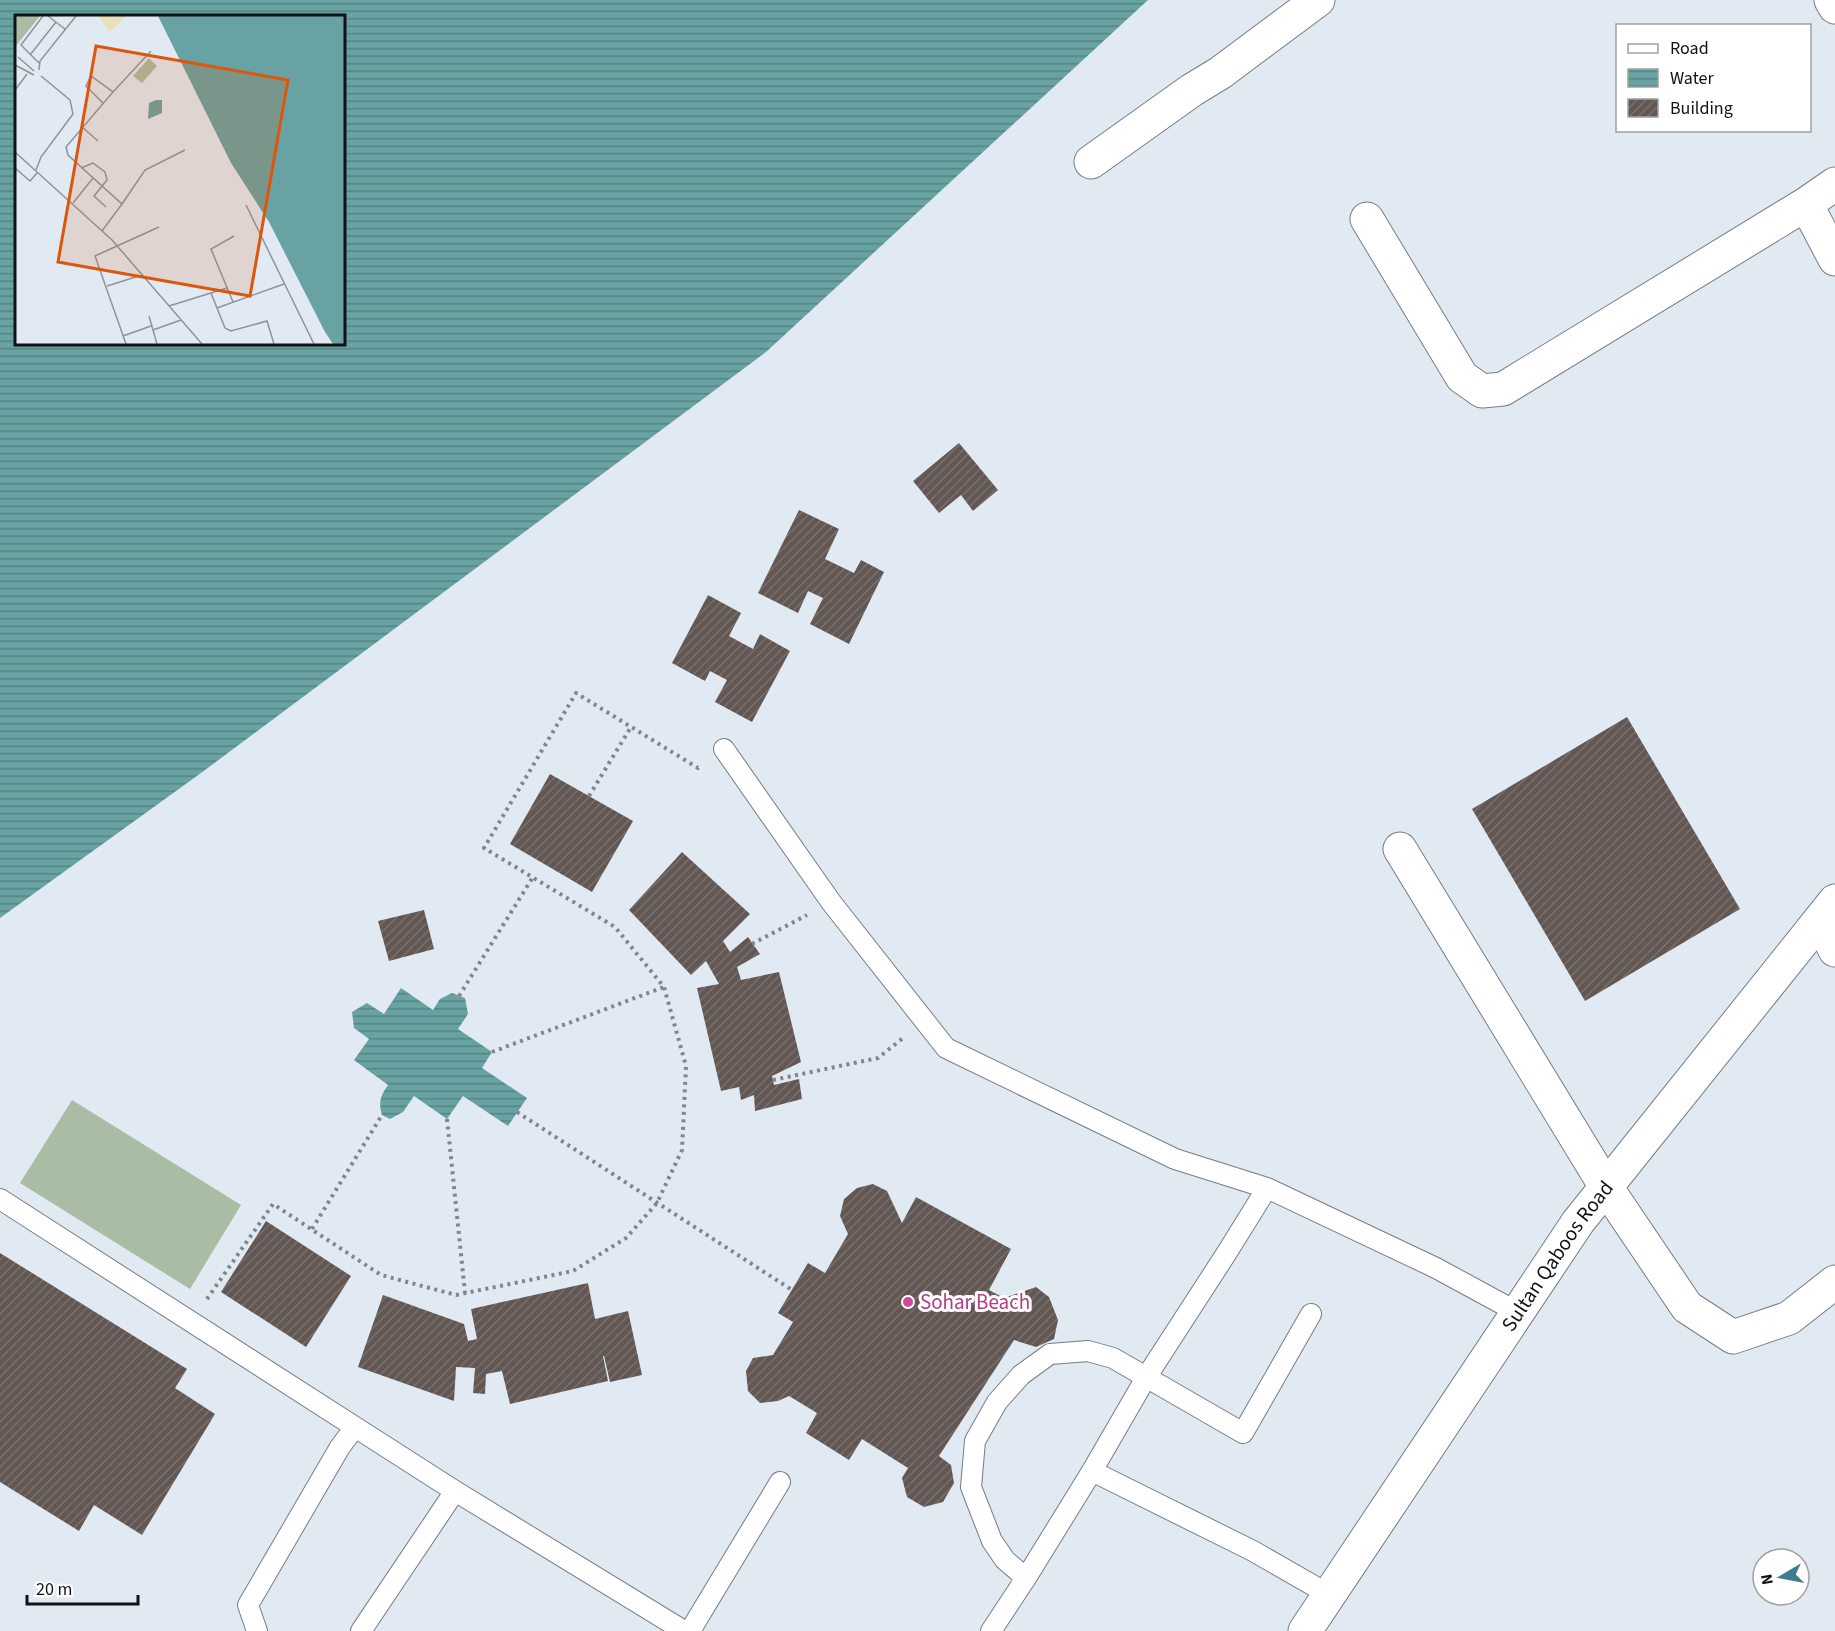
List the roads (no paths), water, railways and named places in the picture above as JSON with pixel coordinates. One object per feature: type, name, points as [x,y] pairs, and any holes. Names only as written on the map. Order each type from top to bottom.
[{"type":"street","points":[[1091,162],[1192,90],[1220,73],[1318,0]]},
{"type":"street","points":[[1831,0],[1835,7]]},
{"type":"street","points":[[1367,219],[1462,377],[1482,392],[1503,390],[1835,184]]},
{"type":"street","points":[[1806,204],[1835,260]]},
{"type":"street","points":[[1400,849],[1606,1187],[1687,1307],[1733,1337],[1789,1318],[1835,1282]]},
{"type":"street","points":[[1827,911],[1835,950]]},
{"type":"street","name":"Sultan Qaboos Road","points":[[1305,1631],[1578,1222],[1827,911]]},
{"type":"lane","points":[[724,749],[831,902],[946,1048],[1175,1159],[1267,1188],[1436,1268],[1517,1312]]},
{"type":"lane","points":[[991,1631],[1092,1471],[1147,1376],[1267,1188]]},
{"type":"lane","points":[[0,1199],[455,1491],[684,1631]]},
{"type":"lane","points":[[1026,1578],[1005,1560],[992,1541],[971,1487],[975,1442],[997,1402],[1021,1375],[1050,1354],[1088,1351],[1113,1358],[1243,1433],[1311,1314]]},
{"type":"lane","points":[[257,1631],[248,1605],[354,1427]]},
{"type":"lane","points":[[1092,1471],[1253,1551],[1328,1594]]},
{"type":"lane","points":[[690,1631],[780,1482]]},
{"type":"lane","points":[[361,1631],[455,1491]]},
{"type":"water","points":[[0,0],[1148,0],[766,352],[201,773],[0,918]]},
{"type":"water","points":[[401,988],[433,1010],[440,999],[452,993],[465,998],[468,1014],[458,1029],[492,1052],[482,1068],[527,1098],[508,1126],[463,1096],[447,1119],[414,1096],[403,1112],[390,1119],[382,1115],[381,1099],[388,1085],[354,1060],[369,1039],[354,1028],[352,1012],[367,1003],[384,1014]]},
{"type":"place","name":"Sohar Beach","points":[[908,1302]]}]
